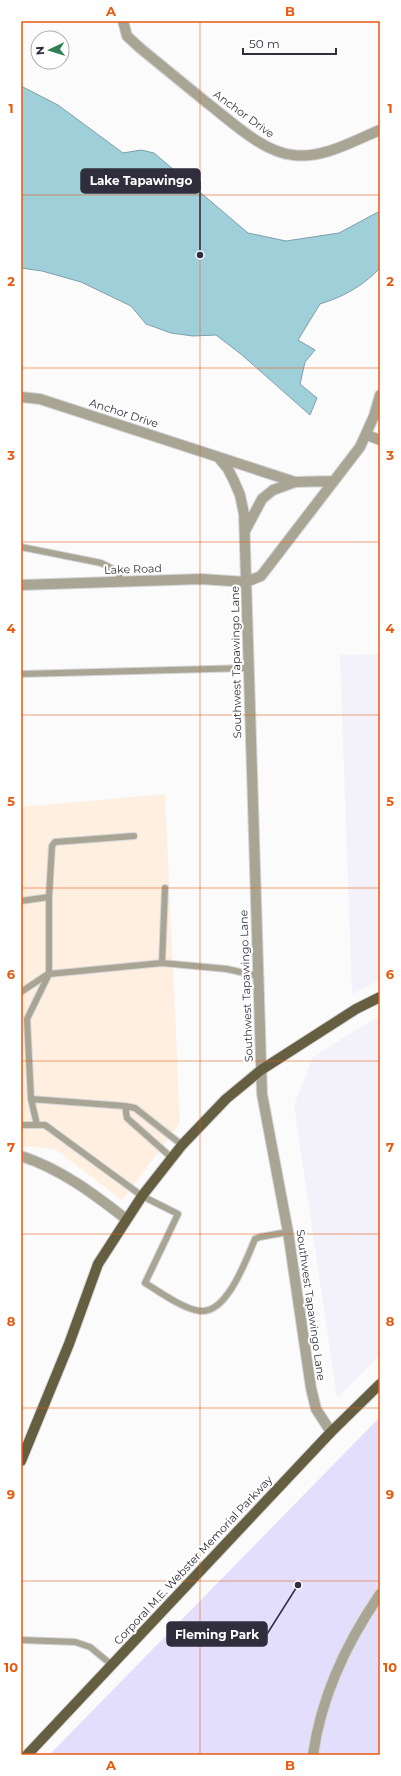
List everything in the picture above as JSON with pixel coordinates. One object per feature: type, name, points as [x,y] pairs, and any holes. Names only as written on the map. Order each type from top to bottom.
[{"type":"main road","points":[[21,1461],[69,1344],[98,1264],[142,1196],[182,1145],[226,1099],[261,1070],[356,1009],[380,997]]},
{"type":"main road","name":"Corporal M.E. Webster Memorial Parkway","points":[[27,1755],[331,1432],[380,1384]]},
{"type":"street","name":"Anchor Drive","points":[[124,21],[127,36],[140,48],[246,133],[270,148],[293,156],[319,154],[380,130]]},
{"type":"street","points":[[246,582],[261,576],[360,447],[367,435],[380,395]]},
{"type":"street","name":"Anchor Drive","points":[[21,397],[40,399],[295,482]]},
{"type":"street","points":[[367,435],[380,440]]},
{"type":"street","points":[[218,457],[228,469],[240,495],[245,531]]},
{"type":"street","name":"Anchor Drive","points":[[245,531],[262,499],[273,490],[295,482],[334,480]]},
{"type":"street","name":"Southwest Tapawingo Lane","points":[[245,531],[262,1094],[288,1232],[313,1395],[316,1409],[331,1432]]},
{"type":"street","name":"Lake Road","points":[[21,585],[201,580],[246,582]]},
{"type":"street","points":[[21,1156],[47,1166],[92,1192],[126,1219]]},
{"type":"street","points":[[313,1755],[316,1737],[337,1668],[370,1608],[380,1594]]},
{"type":"lane","points":[[21,547],[101,563],[117,571],[122,582]]},
{"type":"lane","points":[[21,674],[248,668]]},
{"type":"lane","points":[[37,1125],[31,1098],[27,1019],[48,974],[49,897],[52,846],[55,842],[134,836]]},
{"type":"lane","points":[[162,963],[165,888]]},
{"type":"lane","points":[[21,901],[49,897]]},
{"type":"lane","points":[[21,992],[48,974],[162,963],[227,969],[258,976]]},
{"type":"lane","points":[[31,1098],[135,1108],[182,1145]]},
{"type":"lane","points":[[125,1106],[127,1118],[172,1158]]},
{"type":"lane","points":[[21,1125],[45,1125],[142,1196],[178,1214],[145,1283],[189,1308],[201,1311],[213,1309],[223,1302],[243,1268],[255,1240],[260,1237],[288,1232]]},
{"type":"lane","points":[[21,1640],[75,1642],[90,1647],[112,1665]]},
{"type":"shaded area","points":[[380,654],[380,980],[352,994],[340,655]]},
{"type":"shaded area","points":[[165,794],[180,1123],[122,1200],[55,1149],[21,1146],[21,807]]},
{"type":"shaded area","points":[[380,1017],[380,1355],[337,1398],[294,1105],[313,1057],[367,1023]]},
{"type":"shaded area","points":[[380,1417],[380,1755],[49,1755],[51,1753]]},
{"type":"water","points":[[21,86],[58,105],[123,153],[141,150],[154,153],[248,233],[286,241],[339,233],[380,211],[380,268],[367,280],[352,290],[337,298],[320,304],[298,340],[315,350],[305,362],[300,384],[317,398],[310,415],[242,355],[216,335],[193,336],[171,333],[146,324],[131,306],[81,282],[42,271],[21,268]]},
{"type":"place","name":"Lake Tapawingo","points":[[200,255]]},
{"type":"place","name":"Fleming Park","points":[[298,1585]]}]
